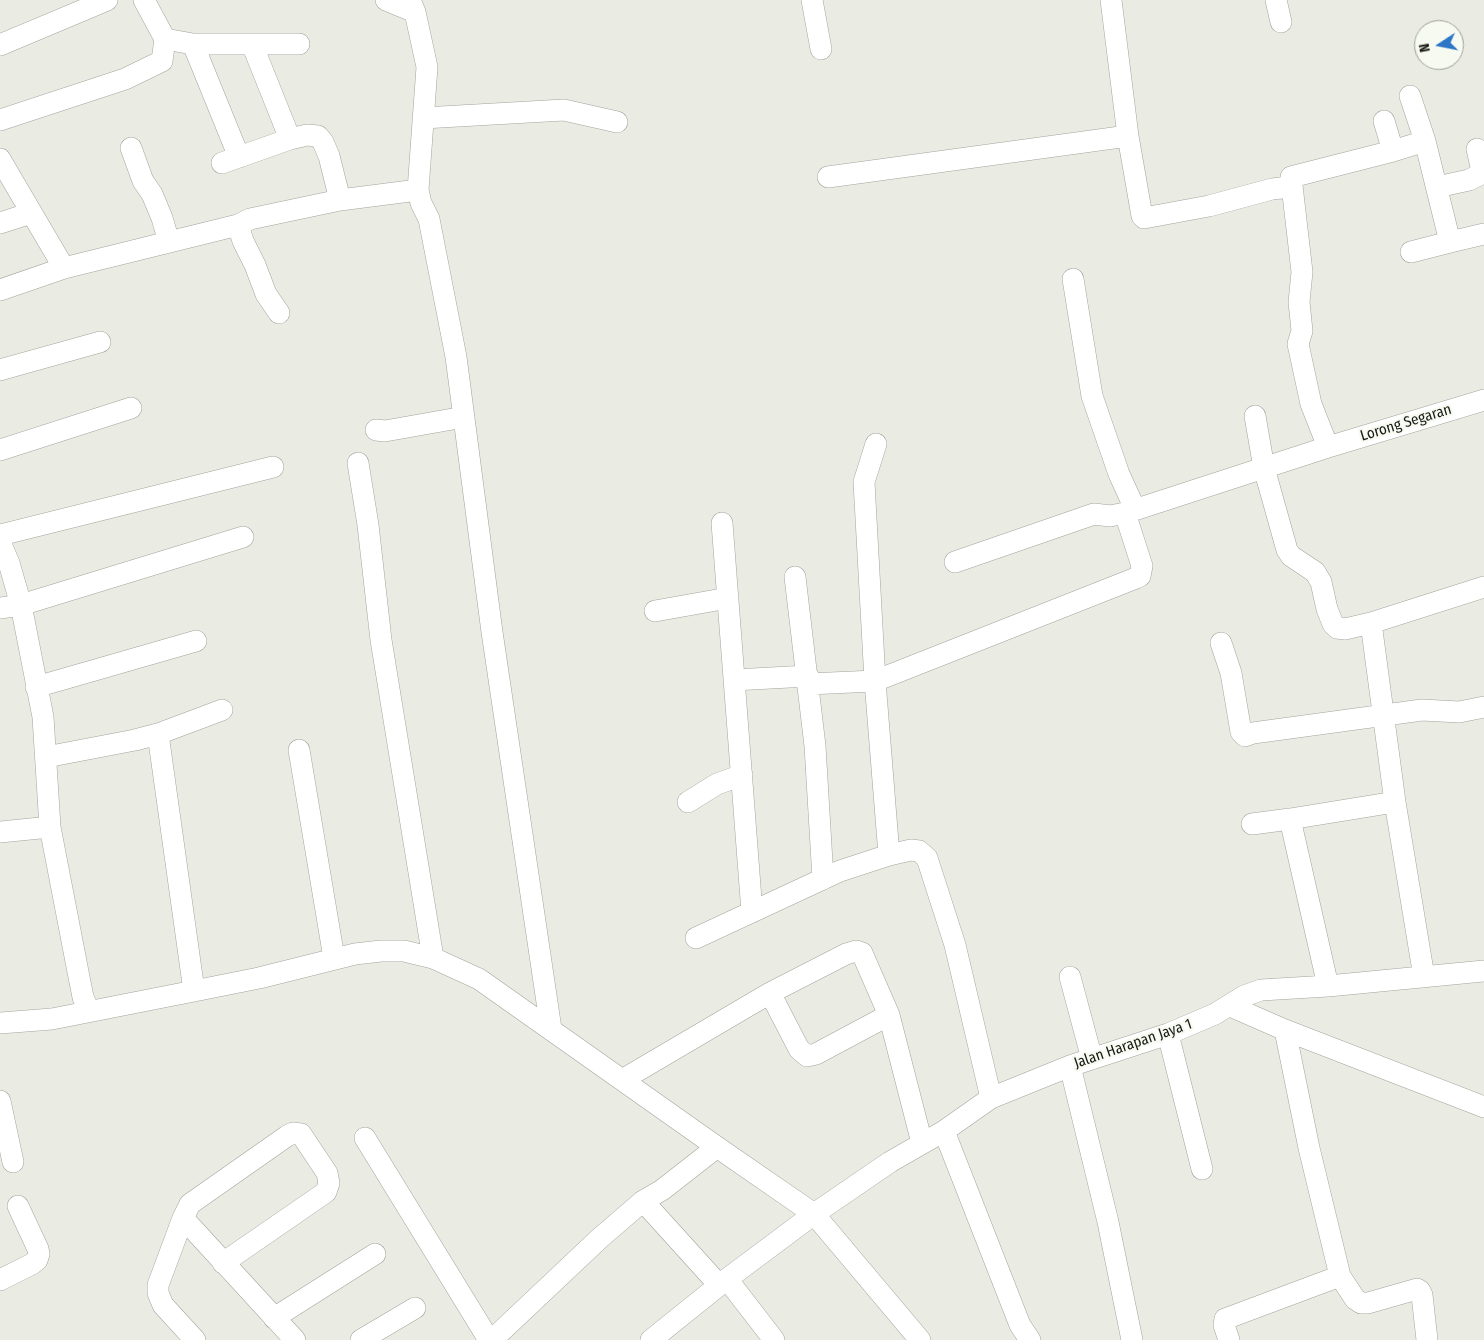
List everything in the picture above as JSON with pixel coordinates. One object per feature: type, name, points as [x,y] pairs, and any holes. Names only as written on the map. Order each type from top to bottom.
[{"type":"street","points":[[0,45],[107,0]]},
{"type":"street","points":[[0,120],[125,79],[162,61],[164,39],[144,0]]},
{"type":"street","points":[[386,0],[412,6],[427,66],[418,190],[421,203],[429,219],[456,357],[492,632],[551,1029]]},
{"type":"street","points":[[812,0],[821,49]]},
{"type":"street","points":[[1111,0],[1128,136],[1142,216],[1144,218],[1209,206],[1272,189],[1291,187]]},
{"type":"street","points":[[1276,0],[1281,22]]},
{"type":"street","points":[[164,39],[193,44],[298,44]]},
{"type":"street","points":[[193,44],[231,160],[290,139],[312,135],[318,136],[329,156],[340,200]]},
{"type":"street","points":[[252,44],[290,139]]},
{"type":"street","points":[[1410,96],[1425,142],[1450,242]]},
{"type":"street","points":[[423,118],[564,110],[617,122]]},
{"type":"street","points":[[1384,121],[1393,151]]},
{"type":"street","points":[[828,177],[1128,136]]},
{"type":"street","points":[[1328,447],[1311,404],[1298,344],[1302,331],[1298,302],[1302,272],[1290,177],[1425,142]]},
{"type":"street","points":[[131,148],[141,178],[152,194],[162,218],[169,242]]},
{"type":"street","points":[[1437,187],[1469,180],[1479,175],[1482,171],[1478,150]]},
{"type":"street","points":[[0,159],[64,268]]},
{"type":"street","points":[[0,290],[64,268],[238,226],[250,219],[340,200],[418,190]]},
{"type":"street","points":[[0,223],[31,214]]},
{"type":"street","points":[[238,226],[243,241],[256,265],[266,294],[279,312]]},
{"type":"street","points":[[1410,252],[1484,234]]},
{"type":"street","points":[[734,680],[874,681],[1140,576],[1142,566],[1130,511],[1092,396],[1073,279]]},
{"type":"street","points":[[0,370],[100,342]]},
{"type":"street","name":"Lorong Segaran","points":[[955,562],[1094,514],[1110,516],[1130,511],[1328,447],[1484,400]]},
{"type":"street","points":[[0,450],[131,408]]},
{"type":"street","points":[[1255,416],[1264,468],[1287,550],[1291,556],[1315,572],[1321,582],[1327,609],[1333,624],[1337,628],[1345,629],[1371,623],[1484,587]]},
{"type":"street","points":[[376,430],[385,431],[464,417]]},
{"type":"street","points":[[876,444],[864,482],[874,681],[889,855]]},
{"type":"street","points":[[358,463],[368,525],[380,640],[434,958]]},
{"type":"street","points":[[0,535],[273,467]]},
{"type":"street","points":[[722,523],[752,912]]},
{"type":"street","points":[[10,606],[243,537]]},
{"type":"street","points":[[0,542],[9,563],[10,606],[36,686],[43,716],[50,827],[83,997],[89,1011]]},
{"type":"street","points":[[794,577],[815,746],[823,879]]},
{"type":"street","points":[[655,611],[728,598]]},
{"type":"street","points":[[1371,623],[1395,802],[1424,977]]},
{"type":"street","points":[[36,686],[196,641]]},
{"type":"street","points":[[1221,643],[1231,673],[1238,704],[1240,732],[1245,736],[1254,733],[1422,710],[1459,712],[1484,707]]},
{"type":"street","points":[[46,757],[158,734],[222,710]]},
{"type":"street","points":[[158,734],[194,991]]},
{"type":"street","points":[[298,750],[334,958]]},
{"type":"street","points":[[688,802],[717,784],[742,775]]},
{"type":"street","points":[[1252,824],[1395,802]]},
{"type":"street","points":[[1290,819],[1328,986]]},
{"type":"street","points":[[0,832],[50,827]]},
{"type":"street","points":[[696,938],[840,871],[889,855],[911,850],[919,851],[927,858],[955,945],[990,1098]]},
{"type":"street","points":[[0,1023],[52,1019],[258,978],[334,958],[382,951],[404,951],[434,958],[479,979],[814,1214],[920,1340]]},
{"type":"street","points":[[622,1080],[770,993],[846,954],[856,951],[862,953],[889,1016],[922,1143]]},
{"type":"street","name":"Jalan Harapan Jaya 1","points":[[651,1340],[723,1282],[814,1214],[890,1162],[944,1130],[990,1098],[1070,1066],[1168,1034],[1230,1006],[1244,996],[1261,990],[1328,986],[1484,971]]},
{"type":"street","points":[[1070,976],[1092,1059]]},
{"type":"street","points":[[770,993],[799,1050],[807,1056],[816,1054],[889,1016]]},
{"type":"street","points":[[1230,1006],[1285,1030],[1484,1107]]},
{"type":"street","points":[[1285,1030],[1309,1148],[1340,1276],[1355,1299],[1361,1304],[1368,1304],[1417,1289],[1420,1291],[1427,1340]]},
{"type":"street","points":[[1168,1034],[1202,1169]]},
{"type":"street","points":[[1070,1066],[1108,1222],[1132,1340]]},
{"type":"street","points":[[0,1101],[13,1162]]},
{"type":"street","points":[[944,1130],[1020,1325],[1030,1340]]},
{"type":"street","points":[[195,1340],[163,1305],[158,1293],[158,1285],[190,1204],[287,1136],[293,1133],[302,1134],[327,1173],[329,1183],[326,1192],[223,1263]]},
{"type":"street","points":[[366,1138],[490,1340],[600,1238],[643,1202],[662,1190],[717,1147]]},
{"type":"street","points":[[643,1202],[723,1282],[774,1340]]},
{"type":"street","points":[[0,1280],[32,1264],[39,1254],[18,1206]]},
{"type":"street","points":[[183,1218],[294,1340]]},
{"type":"street","points":[[274,1318],[375,1254]]},
{"type":"street","points":[[1229,1340],[1224,1325],[1225,1319],[1340,1276]]},
{"type":"street","points":[[362,1340],[415,1308]]}]
